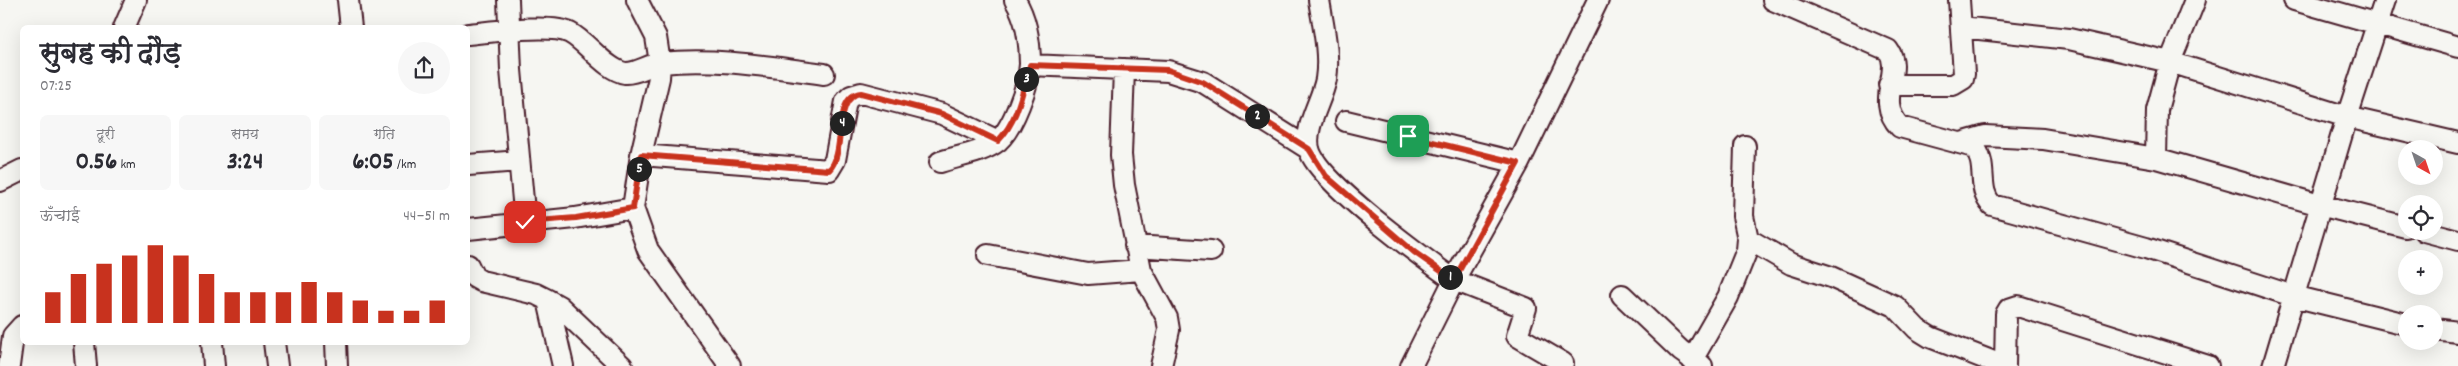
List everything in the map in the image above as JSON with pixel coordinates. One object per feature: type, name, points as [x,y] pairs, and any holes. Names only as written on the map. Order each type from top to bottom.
[{"type":"street","points":[[125,25],[136,0]]},
{"type":"street","points":[[348,0],[351,25]]},
{"type":"street","points":[[508,0],[511,30],[511,70],[525,222]]},
{"type":"street","points":[[637,0],[656,37],[660,78],[641,155],[633,208],[648,250],[730,366]]},
{"type":"street","points":[[940,162],[989,147],[1010,129],[1017,114],[1030,65],[1024,19],[1015,0]]},
{"type":"street","points":[[1309,149],[1310,132],[1326,80],[1327,67],[1319,0]]},
{"type":"street","points":[[1411,366],[1454,280],[1518,163],[1598,0]]},
{"type":"street","points":[[1773,0],[1888,50],[1894,61],[1890,85],[1891,114],[1900,127],[1974,147],[1980,154],[1983,164],[1983,191],[1986,200],[1992,206],[2146,248],[2293,296],[2398,322]]},
{"type":"street","points":[[1890,85],[1953,85],[1959,82],[1964,74],[1960,0]]},
{"type":"street","points":[[2156,158],[2157,110],[2170,62],[2194,0]]},
{"type":"street","points":[[2294,0],[2377,26],[2458,48]]},
{"type":"street","points":[[2273,366],[2347,117],[2385,0]]},
{"type":"street","points":[[1961,27],[2069,38],[2170,62],[2347,117],[2458,143]]},
{"type":"street","points":[[470,34],[511,30],[559,29],[568,32],[613,68],[630,73],[660,63],[734,62],[824,74]]},
{"type":"street","points":[[1030,65],[1124,70],[1168,70],[1203,82],[1309,149],[1315,160],[1333,182],[1414,252],[1454,280],[1526,308],[1517,336],[1563,363],[1562,366]]},
{"type":"street","points":[[1124,70],[1121,155],[1124,185],[1141,270],[1167,318],[1169,330],[1162,366]]},
{"type":"street","points":[[641,155],[829,170],[835,160],[846,102],[851,96],[861,93],[936,112],[998,141]]},
{"type":"street","points":[[1346,121],[1518,163]]},
{"type":"street","points":[[1961,142],[1985,136],[2043,139],[2156,158],[2320,206],[2398,225]]},
{"type":"street","points":[[1622,295],[1697,363],[1732,289],[1747,250],[1748,239],[1743,216],[1745,146]]},
{"type":"street","points":[[470,165],[519,160]]},
{"type":"street","points":[[0,181],[20,171]]},
{"type":"street","points":[[470,229],[576,218],[633,208]]},
{"type":"street","points":[[2443,236],[2458,240]]},
{"type":"street","points":[[1748,239],[1791,264],[1831,277],[1895,306],[1918,329],[1930,337],[2004,366],[2006,314],[2009,309],[2018,306],[2208,366]]},
{"type":"street","points":[[1135,246],[1211,251]]},
{"type":"street","points":[[988,255],[1088,274],[1141,270]]},
{"type":"street","points":[[470,269],[474,277],[481,281],[536,294],[559,306],[622,366]]},
{"type":"street","points":[[548,300],[563,366]]},
{"type":"street","points":[[9,366],[13,336],[20,328]]},
{"type":"street","points":[[2443,330],[2458,332]]},
{"type":"street","points":[[84,345],[86,366]]},
{"type":"street","points":[[212,345],[214,366]]},
{"type":"street","points":[[274,345],[277,366]]},
{"type":"street","points":[[336,345],[337,366]]},
{"type":"route","points":[[525,222],[576,218],[633,208],[641,155],[822,171],[829,170],[835,160],[846,102],[851,96],[856,94],[861,93],[930,110],[998,141],[1010,129],[1017,114],[1030,65],[1124,70],[1168,70],[1203,82],[1309,149],[1326,176],[1414,252],[1454,280],[1518,163],[1408,136]]}]
